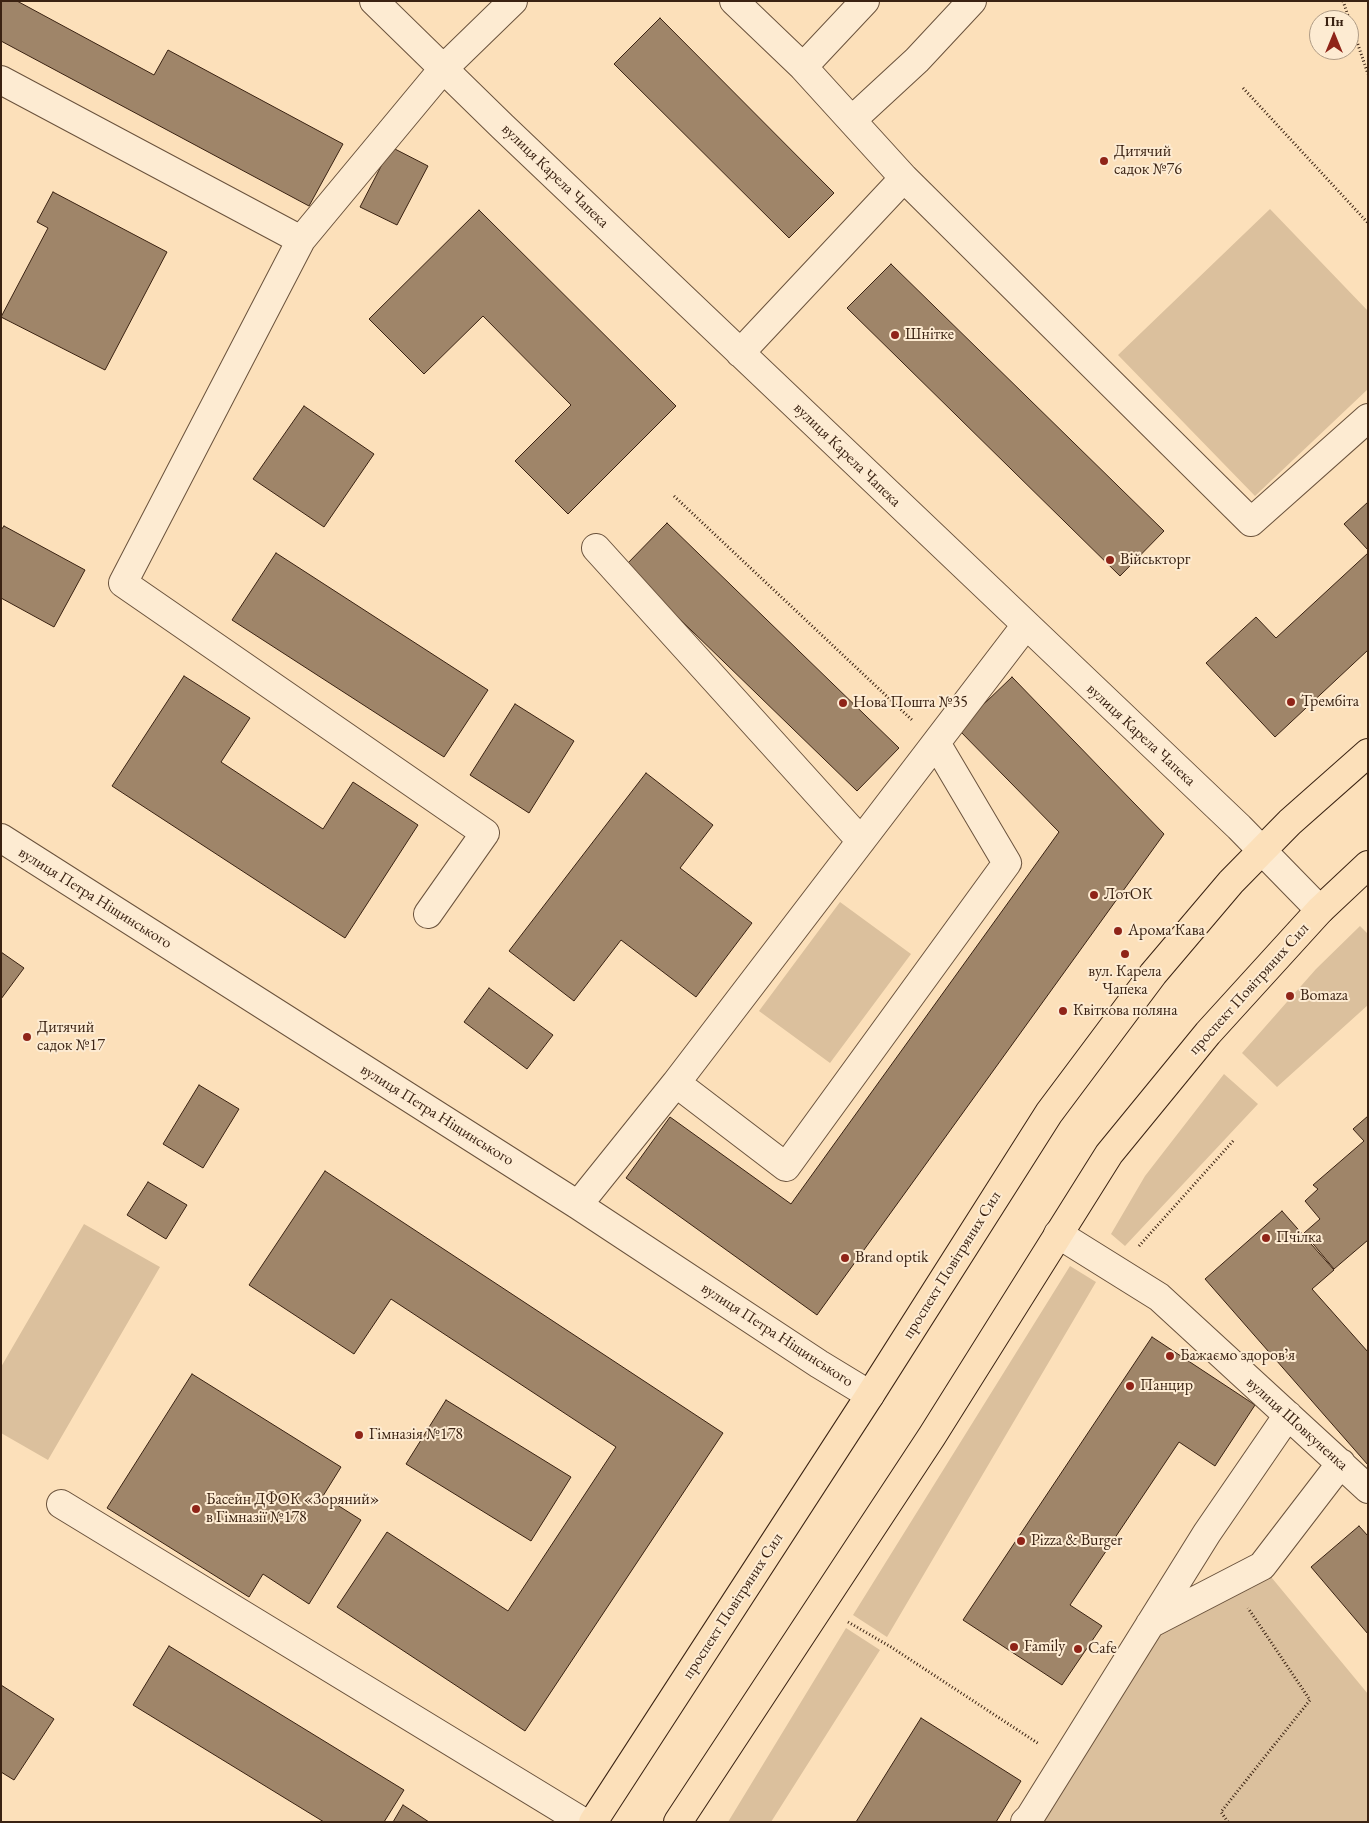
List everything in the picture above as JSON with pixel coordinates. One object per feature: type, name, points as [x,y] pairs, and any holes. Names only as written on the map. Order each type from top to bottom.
[{"type":"main road","name":"проспект Повітряних Сил","points":[[593,1822],[870,1395],[1048,1113],[1153,974],[1231,882],[1290,822],[1368,753]]},
{"type":"main road","name":"проспект Повітряних Сил","points":[[678,1822],[932,1436],[1109,1154],[1208,1033],[1320,910],[1368,865]]},
{"type":"street","name":"вулиця Карела Чапека","points":[[374,1],[740,353],[1239,827],[1320,910]]},
{"type":"street","points":[[428,914],[485,833],[123,584],[301,240],[443,69],[513,1]]},
{"type":"street","points":[[734,1],[803,67],[904,178],[1251,522],[1368,418]]},
{"type":"street","points":[[803,67],[865,1]]},
{"type":"street","points":[[852,120],[917,60],[972,1]]},
{"type":"street","points":[[1,80],[301,240]]},
{"type":"street","points":[[740,353],[904,178]]},
{"type":"street","points":[[596,548],[861,841]]},
{"type":"street","points":[[578,1205],[676,1083],[1026,625]]},
{"type":"street","points":[[676,1083],[786,1167],[1008,863],[936,743]]},
{"type":"street","name":"вулиця Петра Ніщинського","points":[[1,838],[578,1205],[819,1364],[870,1395]]},
{"type":"street","name":"вулиця Шовкуненка","points":[[1058,1234],[1159,1297],[1368,1489]]},
{"type":"street","points":[[1025,1822],[1207,1533],[1288,1416]]},
{"type":"street","points":[[1150,1624],[1262,1566],[1341,1463]]},
{"type":"street","points":[[61,1504],[583,1822]]},
{"type":"path","points":[[1343,1],[1368,74]]},
{"type":"path","points":[[1243,88],[1368,223]]},
{"type":"path","points":[[674,496],[936,743]]},
{"type":"path","points":[[1135,1250],[1234,1140]]},
{"type":"path","points":[[1228,1822],[1222,1812],[1310,1700],[1230,1583]]},
{"type":"path","points":[[844,1619],[891,1647],[1064,1761]]},
{"type":"shaded area","points":[[1270,209],[1368,311],[1368,389],[1255,496],[1118,355]]},
{"type":"shaded area","points":[[840,902],[911,954],[830,1063],[759,1011]]},
{"type":"shaded area","points":[[1360,926],[1368,934],[1368,1005],[1277,1087],[1242,1053],[1316,969]]},
{"type":"shaded area","points":[[1224,1074],[1258,1104],[1125,1246],[1111,1234],[1145,1176]]},
{"type":"shaded area","points":[[84,1224],[160,1267],[48,1460],[1,1433],[1,1367]]},
{"type":"shaded area","points":[[1070,1266],[1096,1282],[887,1637],[853,1615]]},
{"type":"shaded area","points":[[1262,1566],[1368,1694],[1368,1822],[1025,1822],[1150,1624]]},
{"type":"shaded area","points":[[846,1628],[880,1650],[771,1822],[728,1822]]},
{"type":"building","points":[[1,1],[17,1],[154,75],[168,50],[343,144],[309,206],[1,41]]},
{"type":"building","points":[[660,18],[834,193],[789,238],[614,64]]},
{"type":"building","points":[[391,147],[428,166],[397,225],[360,207]]},
{"type":"building","points":[[53,192],[167,252],[105,370],[1,317],[48,228],[37,222]]},
{"type":"building","points":[[479,210],[676,406],[568,514],[515,461],[571,405],[483,316],[424,374],[369,319]]},
{"type":"building","points":[[891,264],[1164,531],[1120,576],[847,308]]},
{"type":"building","points":[[304,406],[374,454],[324,527],[253,479]]},
{"type":"building","points":[[1368,502],[1368,550],[1344,524]]},
{"type":"building","points":[[667,523],[899,748],[857,791],[625,566]]},
{"type":"building","points":[[4,526],[85,570],[54,627],[1,598],[1,530]]},
{"type":"building","points":[[276,553],[488,690],[444,757],[232,620]]},
{"type":"building","points":[[1368,553],[1368,650],[1275,737],[1206,663],[1256,617],[1276,638]]},
{"type":"building","points":[[184,676],[250,718],[221,762],[323,829],[353,782],[418,825],[345,938],[112,786]]},
{"type":"building","points":[[1012,677],[1164,834],[817,1315],[626,1178],[670,1117],[791,1204],[1059,832],[958,729]]},
{"type":"building","points":[[515,704],[574,741],[529,813],[470,775]]},
{"type":"building","points":[[646,773],[713,825],[680,868],[752,923],[696,997],[621,940],[574,1001],[509,951]]},
{"type":"building","points":[[1,952],[24,968],[1,999]]},
{"type":"building","points":[[489,988],[553,1035],[527,1069],[464,1022]]},
{"type":"building","points":[[199,1085],[239,1109],[203,1168],[163,1144]]},
{"type":"building","points":[[1368,1116],[1368,1240],[1334,1269],[1304,1233],[1320,1219],[1305,1201],[1318,1189],[1313,1185],[1364,1141],[1353,1129]]},
{"type":"building","points":[[325,1171],[723,1433],[525,1731],[337,1607],[387,1532],[508,1611],[616,1447],[391,1299],[354,1354],[249,1285]]},
{"type":"building","points":[[148,1182],[187,1205],[166,1239],[127,1215]]},
{"type":"building","points":[[1282,1211],[1334,1270],[1312,1289],[1368,1352],[1368,1465],[1205,1279]]},
{"type":"building","points":[[1152,1337],[1255,1405],[1215,1466],[1179,1442],[1070,1605],[1102,1626],[1062,1685],[963,1620]]},
{"type":"building","points":[[192,1374],[341,1467],[323,1496],[361,1520],[309,1604],[263,1574],[249,1597],[107,1508]]},
{"type":"building","points":[[446,1400],[571,1477],[531,1541],[406,1464]]},
{"type":"building","points":[[1359,1526],[1368,1536],[1368,1634],[1311,1567]]},
{"type":"building","points":[[169,1646],[404,1790],[384,1822],[324,1822],[133,1705]]},
{"type":"building","points":[[1,1685],[54,1719],[14,1780],[1,1772]]},
{"type":"building","points":[[921,1718],[1021,1781],[996,1822],[856,1822]]},
{"type":"building","points":[[403,1805],[429,1822],[393,1822]]},
{"type":"place","name":"Дитячий садок №76","points":[[1104,161]]},
{"type":"place","name":"Шнітке","points":[[895,335]]},
{"type":"place","name":"Військторг","points":[[1110,560]]},
{"type":"place","name":"Трембіта","points":[[1291,702]]},
{"type":"place","name":"Нова Пошта №35","points":[[843,703]]},
{"type":"place","name":"ЛотОК","points":[[1094,895]]},
{"type":"place","name":"Арома Кава","points":[[1118,931]]},
{"type":"place","name":"вул. Карела Чапека","points":[[1125,954]]},
{"type":"place","name":"Bomaza","points":[[1290,996]]},
{"type":"place","name":"Квіткова поляна","points":[[1063,1011]]},
{"type":"place","name":"Дитячий садок №17","points":[[27,1037]]},
{"type":"place","name":"Пчілка","points":[[1266,1238]]},
{"type":"place","name":"Brand optik","points":[[845,1258]]},
{"type":"place","name":"Бажаємо здоровʼя","points":[[1170,1356]]},
{"type":"place","name":"Панцир","points":[[1130,1386]]},
{"type":"place","name":"Гімназія №178","points":[[359,1435]]},
{"type":"place","name":"Басейн ДФОК «Зоряний» в Гімназії №178","points":[[196,1509]]},
{"type":"place","name":"Pizza & Burger","points":[[1021,1541]]},
{"type":"place","name":"Family","points":[[1014,1647]]},
{"type":"place","name":"Cafe","points":[[1078,1649]]}]
